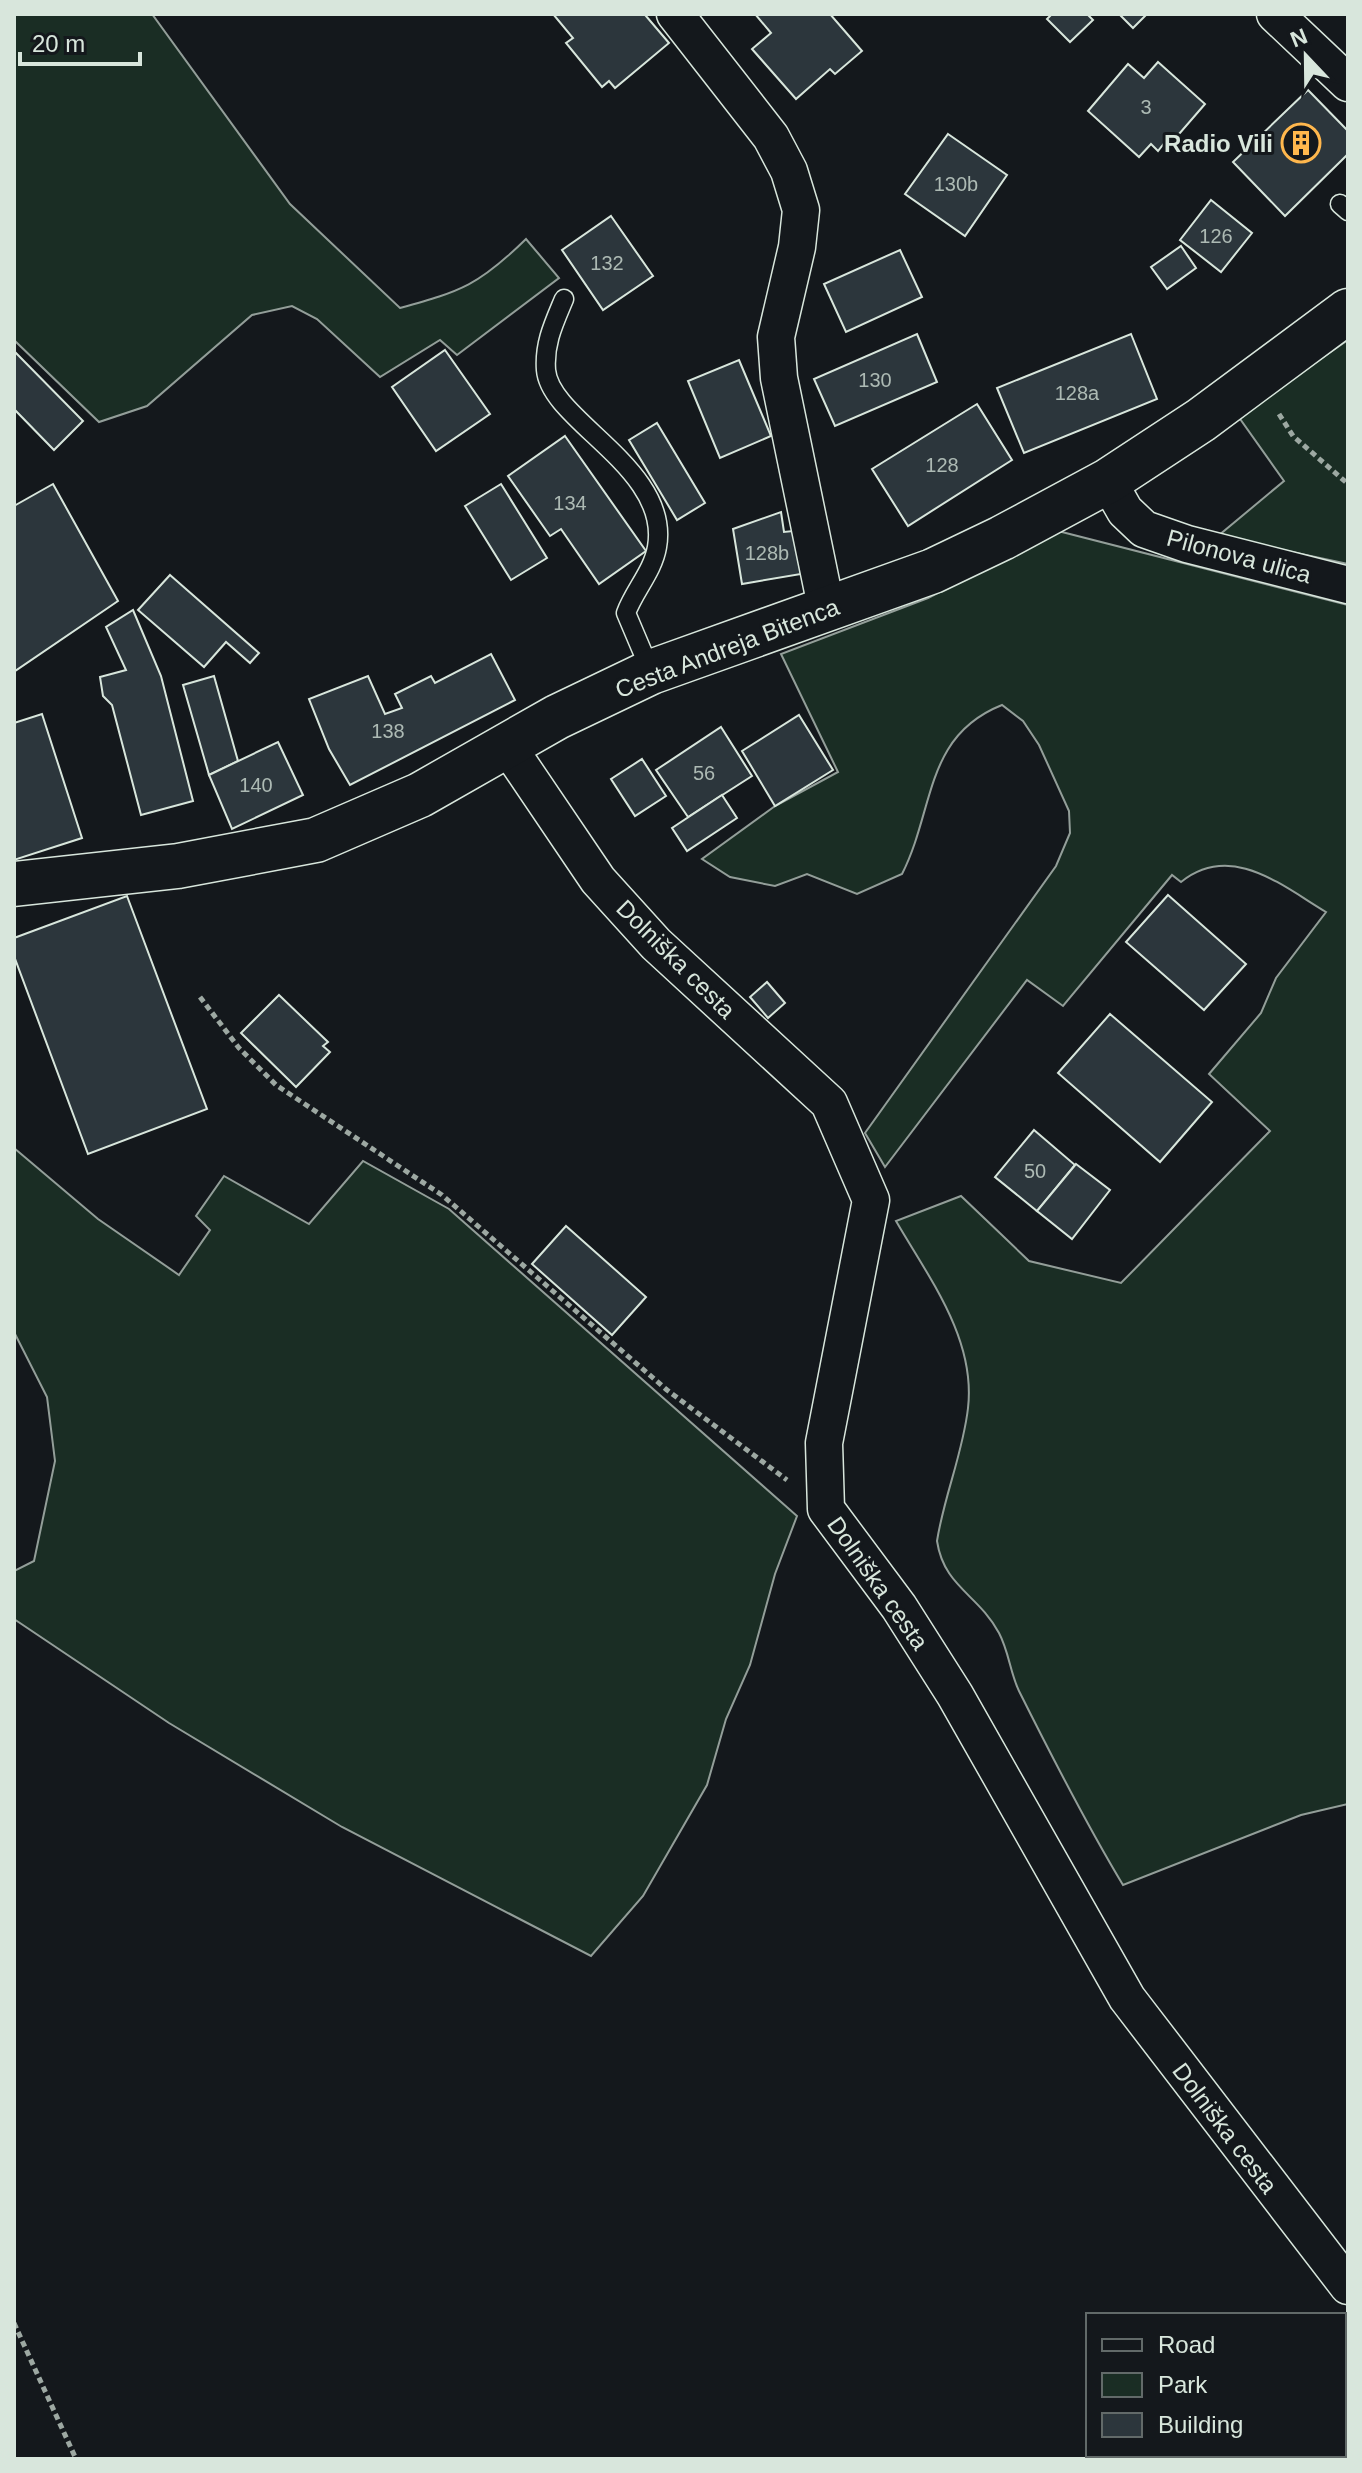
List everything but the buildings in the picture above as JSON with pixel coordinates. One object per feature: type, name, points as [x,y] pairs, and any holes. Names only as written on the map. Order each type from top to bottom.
[{"type":"street","points":[[675,14],[771,137],[789,171],[801,210],[797,247],[776,337],[779,378],[827,611]]},
{"type":"street","points":[[1275,14],[1348,83]]},
{"type":"street","name":"Cesta Andreja Bitenca","points":[[14,884],[178,866],[316,840],[420,795],[557,717],[651,672],[933,571],[1108,481],[1258,378],[1348,311]]},
{"type":"street","name":"Pilonova ulica","points":[[1108,481],[1125,511],[1144,529],[1187,544],[1348,585]]},
{"type":"street","name":"Dolniška cesta","points":[[508,747],[549,813],[598,880],[656,944],[829,1103],[871,1200],[824,1443],[826,1509],[899,1607],[955,1695],[1127,1998],[1348,2286]]},
{"type":"lane","points":[[564,299],[546,342],[546,373],[557,396],[622,459],[656,515],[657,546],[626,613],[651,672]]},
{"type":"path","points":[[1258,378],[1293,436],[1348,484]]},
{"type":"path","points":[[200,997],[239,1048],[276,1085],[442,1195],[667,1390],[826,1509]]},
{"type":"path","points":[[14,2323],[76,2459]]},
{"type":"green space","points":[[14,14],[152,14],[290,204],[400,308],[455,291],[482,277],[526,239],[559,278],[457,355],[440,340],[380,377],[317,319],[292,306],[252,315],[147,406],[99,422],[14,340]]},
{"type":"green space","points":[[1348,340],[1348,564],[1218,536],[1284,481],[1238,416]]},
{"type":"green space","points":[[1058,531],[1348,605],[1348,1804],[1301,1815],[1123,1885],[1019,1691],[999,1633],[954,1580],[941,1557],[937,1541],[966,1425],[969,1382],[965,1358],[947,1310],[896,1221],[961,1196],[1029,1261],[1121,1283],[1270,1131],[1209,1074],[1261,1013],[1276,978],[1326,912],[1274,880],[1237,867],[1218,866],[1200,871],[1181,882],[1172,875],[1063,1006],[1027,980],[885,1167],[865,1133],[1056,866],[1070,833],[1069,811],[1039,745],[1023,721],[1002,705],[977,718],[958,735],[945,755],[902,874],[857,894],[807,874],[775,886],[730,877],[702,859],[775,806],[838,772],[781,654],[928,598]]},
{"type":"green space","points":[[14,1148],[98,1219],[179,1275],[210,1230],[196,1216],[224,1176],[309,1224],[363,1161],[449,1209],[797,1516],[775,1574],[750,1665],[726,1719],[707,1785],[643,1896],[591,1956],[342,1827],[169,1723],[14,1619],[14,1571],[34,1561],[55,1461],[47,1397],[14,1332]]},
{"type":"place","name":"Radio Vili","points":[[1301,143]]}]
